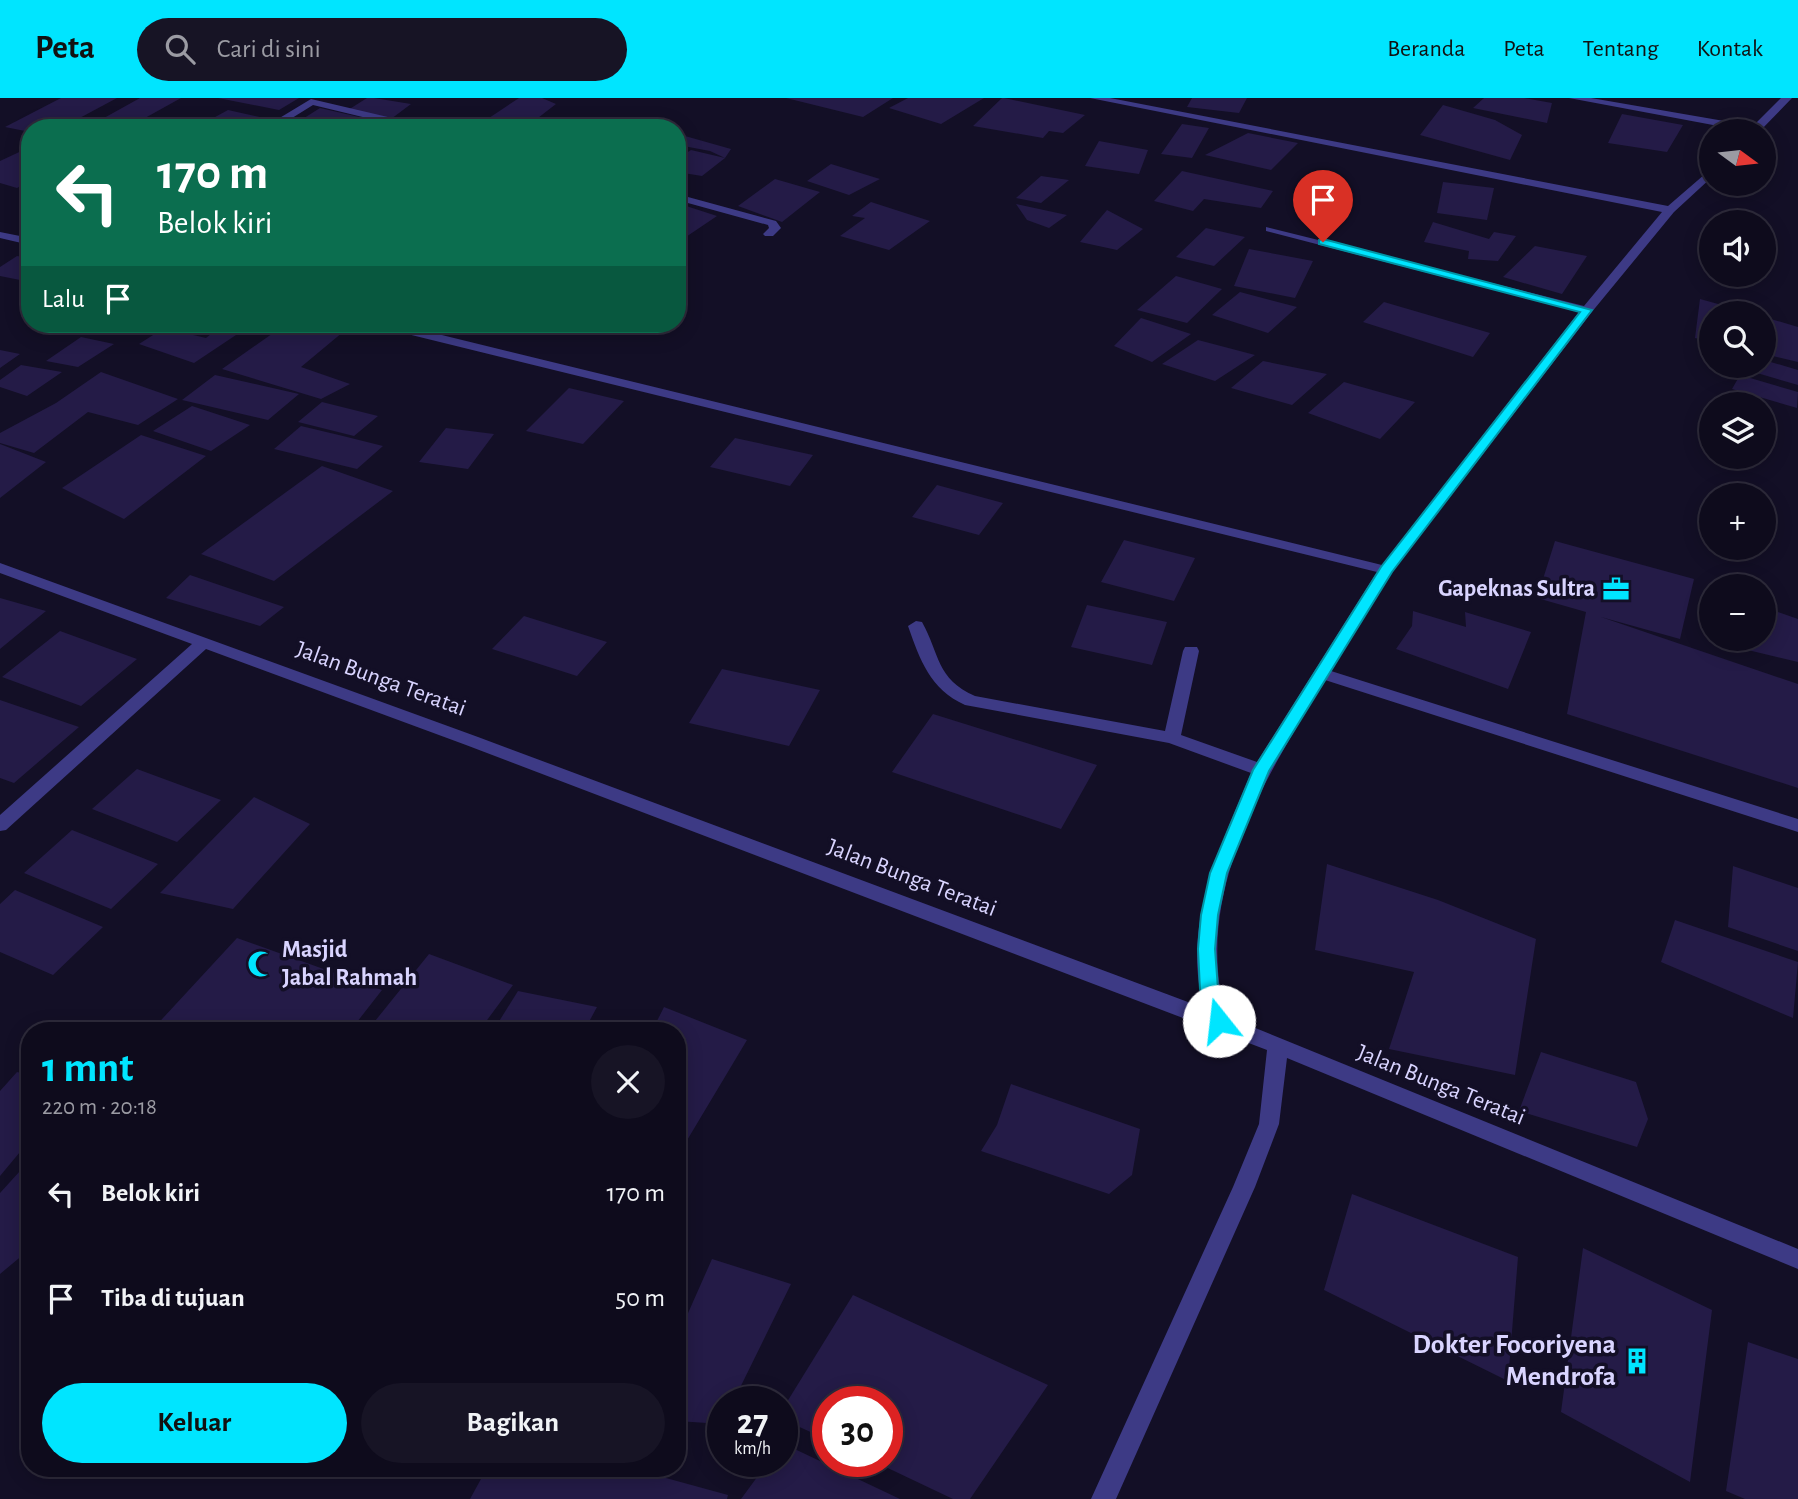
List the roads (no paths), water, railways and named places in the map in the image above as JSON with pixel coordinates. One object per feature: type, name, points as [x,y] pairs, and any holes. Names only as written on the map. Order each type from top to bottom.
[{"type":"street","points":[[1095,98],[1670,210]]},
{"type":"street","points":[[1574,98],[1699,121]]},
{"type":"street","points":[[1767,119],[1787,98]]},
{"type":"street","points":[[283,119],[311,102],[384,119]]},
{"type":"street","points":[[1219,1021],[1209,989],[1206,949],[1209,915],[1219,873],[1261,770],[1386,570],[1587,310],[1670,210],[1699,183]]},
{"type":"street","points":[[686,199],[772,223],[775,228],[769,234]]},
{"type":"street","points":[[1270,229],[1587,310]]},
{"type":"street","points":[[0,235],[21,240]]},
{"type":"street","points":[[420,333],[1386,570]]},
{"type":"street","name":"Jalan Bunga Teratai","points":[[0,568],[1219,1021],[1798,1259]]},
{"type":"street","points":[[916,626],[938,679],[947,690],[957,696],[971,701],[1172,738],[1261,770]]},
{"type":"street","points":[[0,825],[204,642]]},
{"type":"street","points":[[1172,738],[1191,650]]},
{"type":"street","points":[[1323,674],[1798,826]]},
{"type":"street","points":[[1103,1499],[1244,1187],[1269,1124],[1278,1046]]},
{"type":"place","name":"Gapeknas Sultra","points":[[1616,589]]},
{"type":"place","name":"Masjid Jabal Rahmah","points":[[261,964]]},
{"type":"place","name":"Dokter Focoriyena Mendrofa","points":[[1637,1361]]}]
